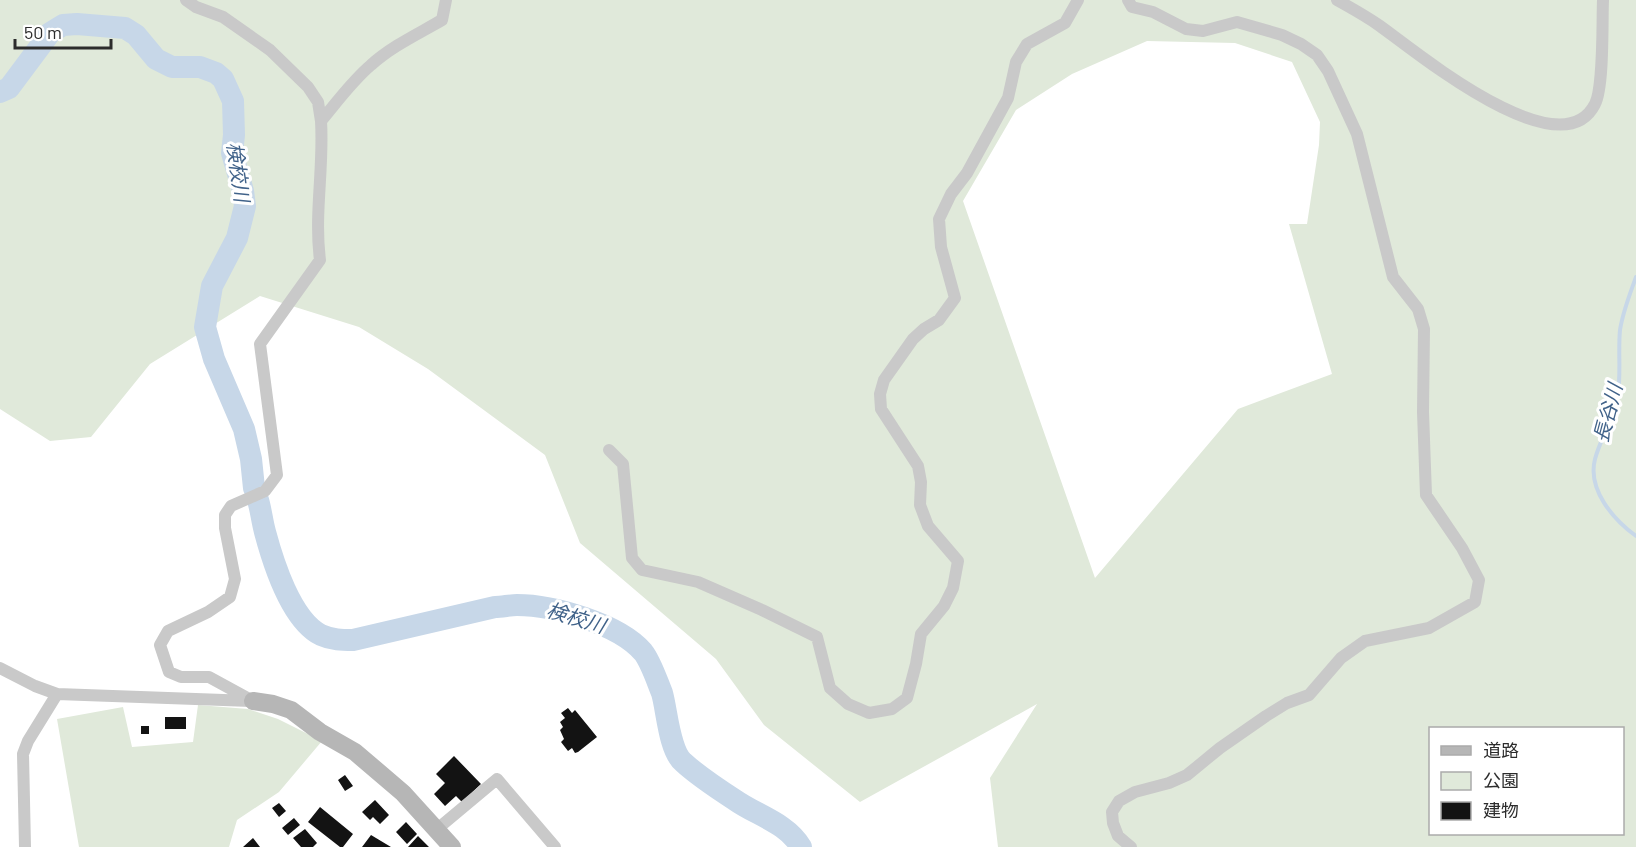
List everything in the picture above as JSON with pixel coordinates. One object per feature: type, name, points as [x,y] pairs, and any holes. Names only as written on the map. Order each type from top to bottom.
[{"type":"street","points":[[186,0],[196,7],[223,17],[270,50],[308,87],[318,102],[321,121],[322,162],[317,236],[320,260],[260,344],[277,475],[265,491],[231,506],[225,515],[225,528],[235,579],[230,597],[208,612],[168,631],[160,645],[169,672],[181,677],[209,676],[254,701]]},
{"type":"street","points":[[321,121],[370,65],[392,48],[442,20],[446,0]]},
{"type":"street","points":[[609,450],[623,464],[632,558],[642,570],[698,582],[817,637],[830,688],[848,704],[869,713],[892,709],[907,698],[921,634],[944,606],[953,588],[958,561],[928,526],[920,505],[921,482],[918,466],[881,409],[880,394],[884,380],[913,339],[939,320],[956,298],[941,247],[939,219],[951,194],[967,173],[1008,98],[1016,62],[1027,44],[1065,22],[1078,0]]},
{"type":"street","points":[[1128,0],[1132,7],[1153,12],[1186,29],[1203,31],[1237,22],[1282,35],[1317,55],[1328,71],[1358,134],[1393,277],[1418,309],[1424,329],[1423,412],[1426,495],[1462,548],[1479,580],[1475,602],[1456,614],[1429,628],[1365,641],[1341,658],[1309,694],[1287,703],[1266,716],[1220,748],[1187,775],[1169,783],[1135,792],[1119,801],[1112,812],[1113,823],[1119,836],[1131,847]]},
{"type":"street","points":[[1337,0],[1378,24],[1444,73],[1500,106],[1540,123],[1557,125],[1565,125],[1580,119],[1595,105],[1601,56],[1603,0]]},
{"type":"street","points":[[0,668],[57,694],[254,701],[291,710],[320,732],[355,752],[403,793],[452,847]]},
{"type":"street","points":[[25,847],[23,754],[28,741],[57,694]]},
{"type":"street","points":[[436,830],[497,779],[555,847]]},
{"type":"green space","points":[[0,0],[1636,0],[1636,847],[998,847],[990,778],[1037,704],[860,802],[764,725],[716,659],[580,543],[545,455],[428,369],[359,327],[260,296],[150,364],[91,437],[50,441],[0,409]],"holes":[[[1147,41],[1235,43],[1292,62],[1320,122],[1319,145],[1307,224],[1289,224],[1332,374],[1238,409],[1095,578],[963,201],[1016,110],[1072,74]]]},
{"type":"green space","points":[[198,705],[248,709],[278,719],[322,741],[279,792],[237,820],[229,847],[79,847],[57,719],[123,707],[132,747],[193,742]]},
{"type":"building","points":[[568,708],[572,713],[575,710],[597,737],[575,753],[572,748],[568,751],[561,742],[564,739],[560,730],[563,727],[560,722],[565,718],[561,713]]},
{"type":"building","points":[[165,717],[186,717],[186,729],[165,729]]},
{"type":"building","points":[[141,726],[149,726],[149,734],[141,734]]},
{"type":"building","points":[[454,756],[481,784],[462,802],[456,796],[445,806],[434,794],[445,783],[436,774]]},
{"type":"building","points":[[345,775],[353,786],[345,791],[338,780]]},
{"type":"building","points":[[375,800],[389,815],[380,824],[373,817],[370,820],[362,812]]},
{"type":"building","points":[[279,803],[286,811],[279,817],[272,808]]},
{"type":"building","points":[[320,807],[353,834],[343,847],[308,822]]},
{"type":"building","points":[[294,818],[300,825],[288,835],[282,828]]},
{"type":"building","points":[[406,822],[417,834],[407,844],[396,832]]},
{"type":"building","points":[[305,829],[317,843],[313,847],[301,847],[293,838]]},
{"type":"building","points":[[371,835],[391,847],[362,847]]},
{"type":"building","points":[[418,836],[429,847],[408,847]]},
{"type":"building","points":[[253,838],[260,847],[243,847]]},
{"type":"waterway","name":"検校川","points":[[0,92],[9,88],[50,33],[63,25],[77,24],[125,28],[136,35],[156,59],[172,67],[200,67],[216,73],[223,79],[233,101],[232,153],[245,206],[237,238],[212,286],[205,327],[214,359],[244,429],[251,459],[254,488]]},
{"type":"waterway","name":"長谷川","points":[[1636,277],[1620,330],[1618,394],[1595,459],[1594,471],[1595,482],[1604,503],[1619,522],[1636,536]]},
{"type":"waterway","name":"検校川","points":[[258,500],[268,544],[278,574],[292,604],[310,627],[325,637],[353,640],[495,607],[517,605],[566,612],[618,633],[632,642],[649,661],[662,693],[675,749],[683,762],[743,805],[780,826],[801,847]]}]
